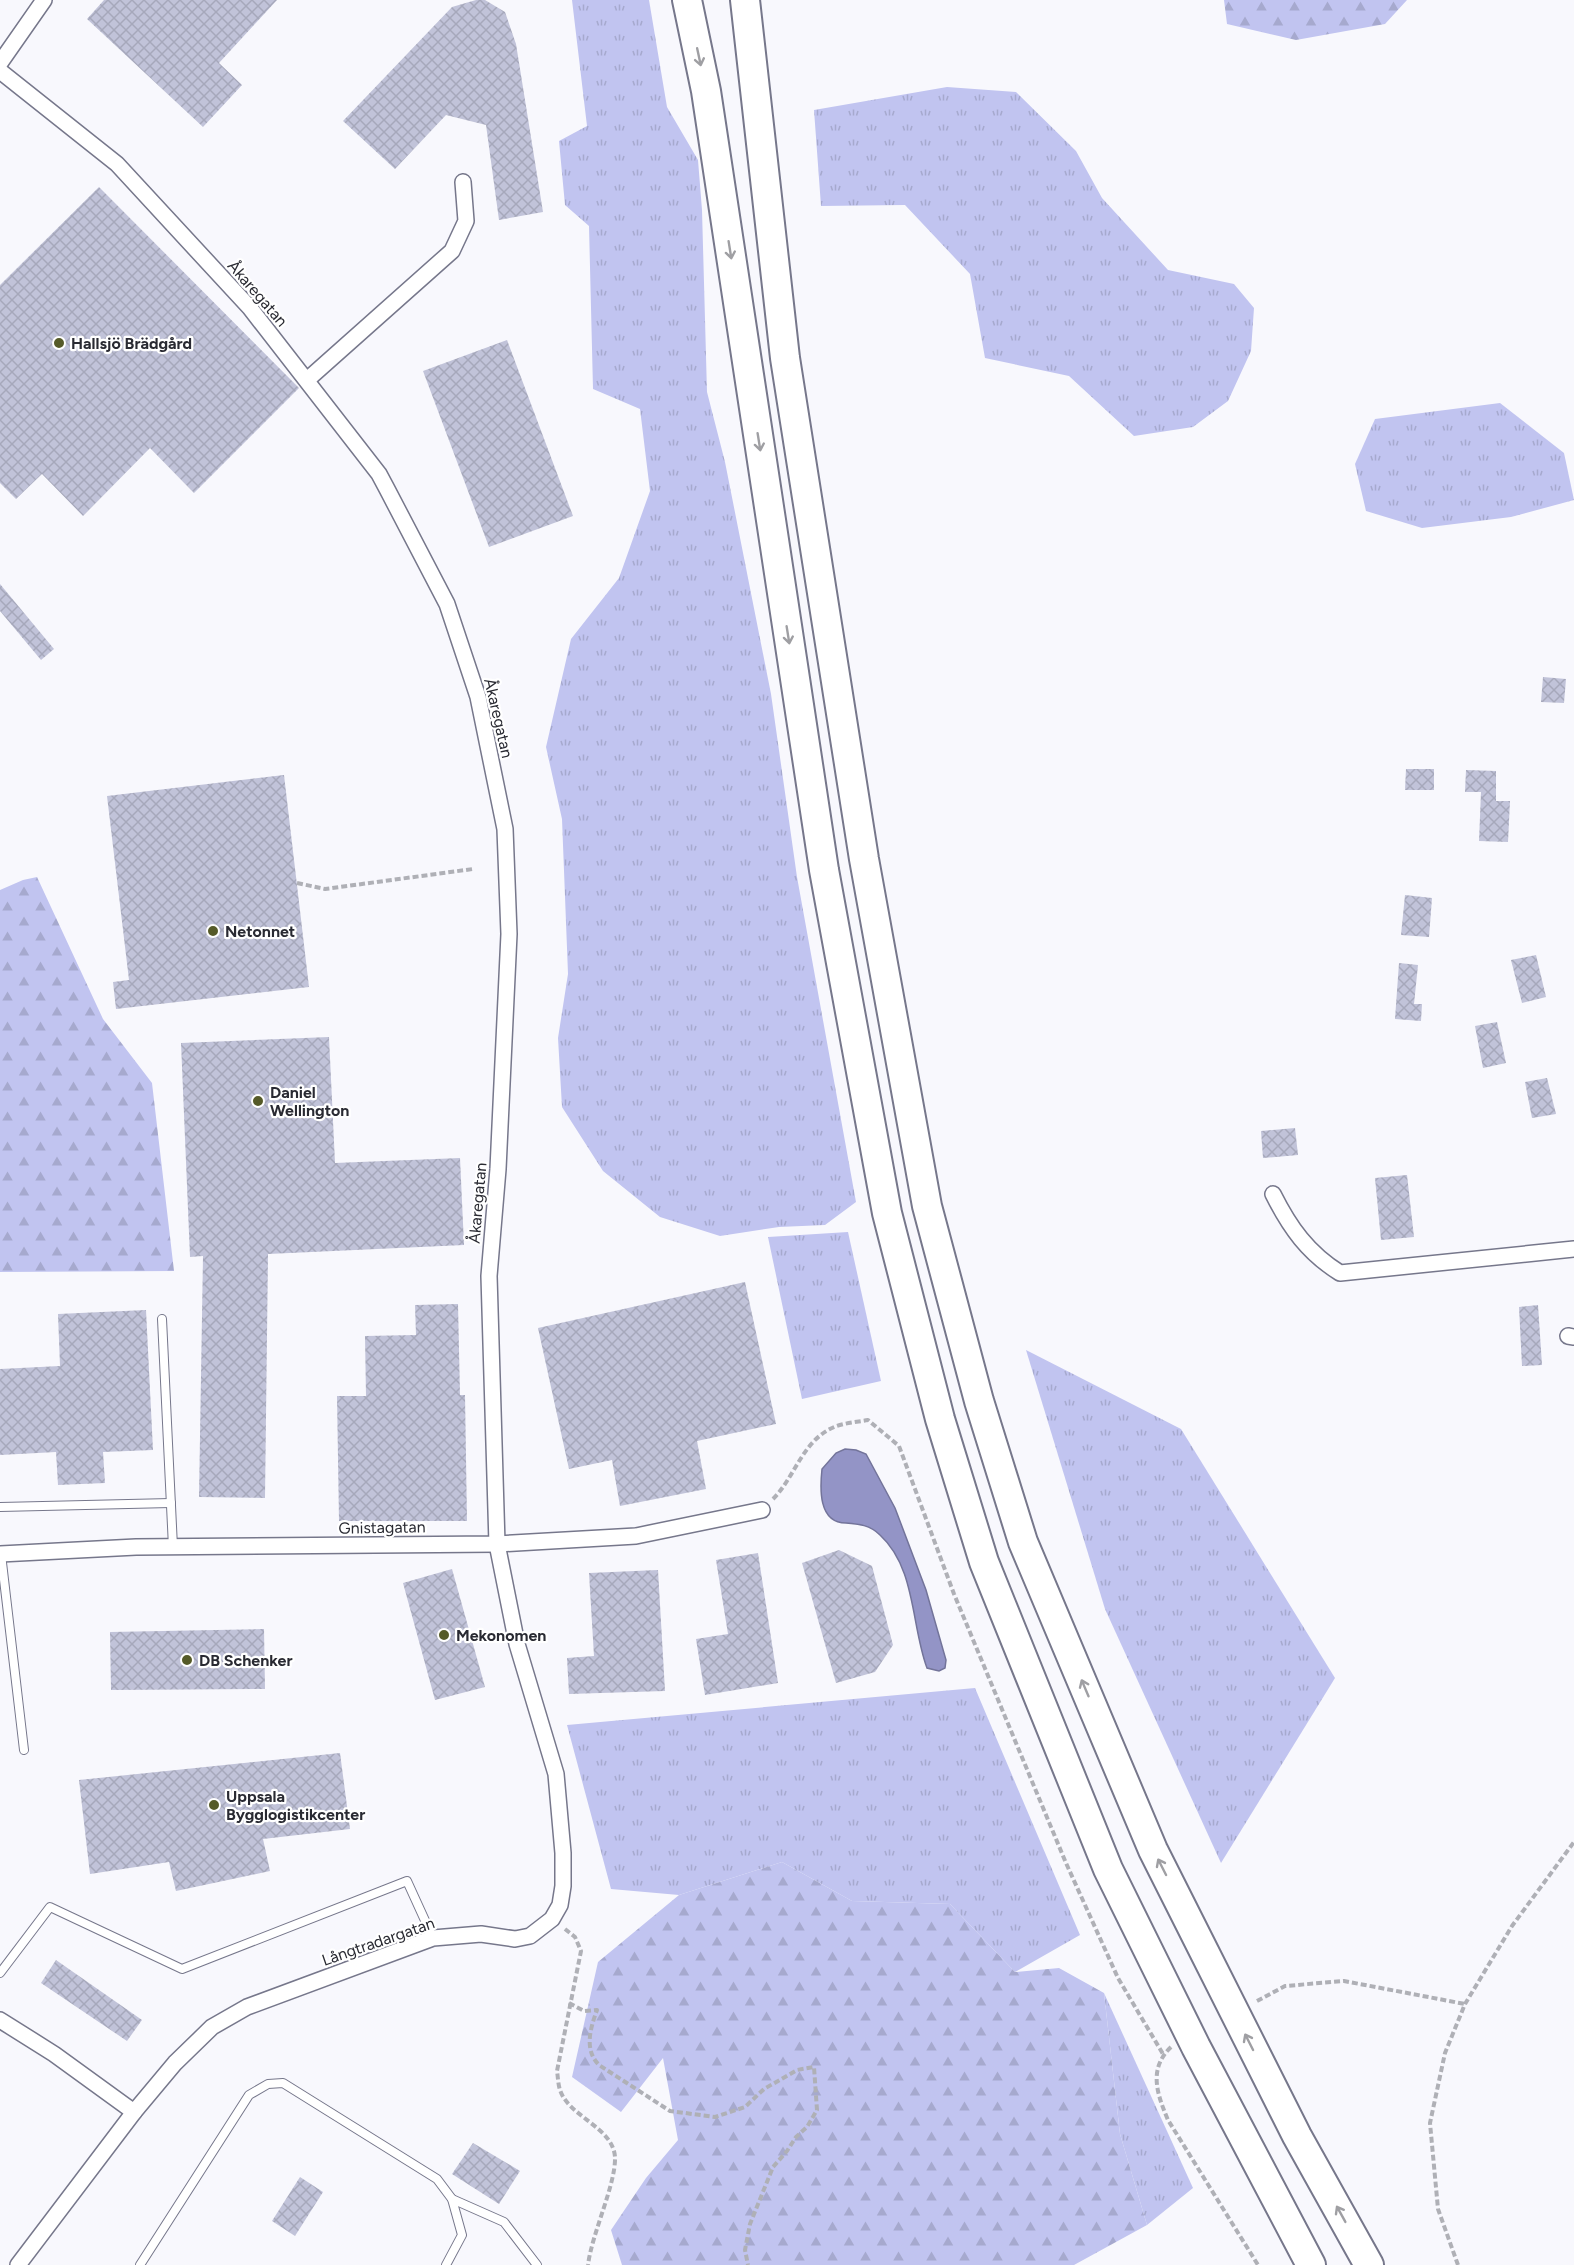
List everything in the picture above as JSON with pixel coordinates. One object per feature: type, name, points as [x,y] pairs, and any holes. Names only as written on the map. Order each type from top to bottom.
[{"type":"highway","points":[[687,0],[706,90],[824,870],[887,1213],[940,1419],[984,1562],[1108,1869],[1196,2047],[1311,2265]]},
{"type":"highway","points":[[745,0],[785,358],[862,848],[927,1206],[976,1389],[1023,1542],[1153,1850],[1297,2136],[1369,2265]]},
{"type":"street","points":[[0,63],[44,0]]},
{"type":"street","name":"Åkaregatan","points":[[0,71],[117,164],[250,309],[379,474],[447,604],[478,696],[505,829],[509,934],[498,1169],[489,1276],[497,1544]]},
{"type":"street","points":[[307,380],[452,251],[466,221],[462,182]]},
{"type":"street","points":[[1273,1194],[1288,1225],[1317,1258],[1340,1273],[1574,1249]]},
{"type":"street","name":"Gnistagatan","points":[[0,1554],[173,1547],[497,1544],[636,1536],[762,1510]]},
{"type":"street","name":"Långtradargatan","points":[[18,2265],[134,2112],[175,2063],[212,2027],[247,2007],[433,1938],[481,1934],[514,1939],[530,1936],[552,1919],[560,1905],[563,1886],[556,1774],[517,1644],[497,1544]]},
{"type":"street","points":[[0,2020],[54,2054],[134,2112]]},
{"type":"lane","points":[[162,1319],[173,1547]]},
{"type":"lane","points":[[0,1507],[171,1503]]},
{"type":"lane","points":[[0,1554],[24,1750]]},
{"type":"lane","points":[[0,1973],[50,1907],[182,1969],[407,1881],[433,1938]]},
{"type":"lane","points":[[140,2265],[249,2095],[268,2084],[283,2083],[437,2179],[452,2199],[462,2235],[446,2265]]},
{"type":"lane","points":[[452,2199],[504,2223],[537,2265]]},
{"type":"path","points":[[297,883],[325,889],[473,869]]},
{"type":"path","points":[[762,1510],[783,1489],[808,1446],[832,1428],[868,1420],[899,1446],[954,1594],[1066,1863],[1118,1978],[1163,2054]]},
{"type":"path","points":[[1458,2265],[1438,2209],[1430,2123],[1446,2053],[1465,2004],[1512,1926],[1574,1842]]},
{"type":"path","points":[[556,1931],[561,1926],[575,1937],[581,1951],[580,1966],[569,2002],[557,2071],[560,2091],[586,2120],[604,2135],[612,2146],[615,2157],[611,2180],[591,2242],[588,2265]]},
{"type":"path","points":[[1257,2001],[1285,1986],[1344,1981],[1465,2004]]},
{"type":"path","points":[[569,2002],[584,2011],[597,2010],[590,2041],[591,2057],[599,2065],[670,2111],[715,2117],[745,2107],[765,2089],[797,2070],[814,2067],[817,2110],[807,2127],[773,2167],[750,2224],[745,2250],[748,2265]]},
{"type":"path","points":[[1178,2042],[1163,2054],[1154,2078],[1168,2120],[1258,2265]]},
{"type":"green space","points":[[572,0],[649,0],[667,107],[698,160],[702,210],[707,392],[725,462],[771,694],[797,877],[856,1202],[825,1225],[779,1227],[720,1236],[660,1217],[603,1171],[562,1107],[558,1038],[568,974],[562,819],[546,747],[571,639],[619,578],[650,491],[640,409],[593,389],[589,226],[565,205],[559,141],[587,126]]},
{"type":"green space","points":[[1224,0],[1407,0],[1385,24],[1296,40],[1227,24]]},
{"type":"green space","points":[[947,87],[1016,92],[1076,151],[1102,198],[1168,270],[1234,284],[1254,308],[1251,351],[1228,401],[1193,427],[1134,436],[1069,376],[985,358],[970,274],[905,205],[821,206],[814,110]]},
{"type":"green space","points":[[1500,403],[1564,453],[1574,500],[1511,517],[1422,528],[1366,511],[1355,464],[1375,419]]},
{"type":"green space","points":[[37,877],[103,1019],[152,1083],[174,1271],[0,1272],[0,890],[23,880]]},
{"type":"green space","points":[[848,1232],[881,1381],[802,1399],[768,1237]]},
{"type":"green space","points":[[1026,1350],[1181,1429],[1335,1678],[1221,1863],[1105,1609]]},
{"type":"green space","points":[[975,1688],[1080,1935],[1015,1972],[950,1904],[852,1901],[782,1862],[679,1895],[611,1889],[567,1725]]},
{"type":"green space","points":[[782,1862],[852,1901],[950,1904],[1015,1972],[1059,1968],[1104,1993],[1120,2134],[1147,2225],[1074,2265],[622,2265],[611,2230],[646,2178],[678,2140],[663,2058],[621,2112],[572,2077],[598,1962],[679,1895]]},
{"type":"green space","points":[[1104,1993],[1193,2188],[1147,2225],[1120,2134]]},
{"type":"shaded area","points":[[845,1449],[866,1454],[895,1508],[926,1590],[946,1660],[945,1668],[939,1671],[927,1668],[906,1580],[892,1548],[872,1529],[837,1521],[826,1511],[821,1494],[822,1469],[836,1453]]},
{"type":"building","points":[[104,0],[277,0],[219,63],[242,85],[203,127],[87,19]]},
{"type":"building","points":[[476,0],[485,0],[505,12],[516,44],[543,212],[499,220],[486,125],[446,115],[395,169],[343,121],[452,7]]},
{"type":"building","points":[[99,187],[299,388],[194,493],[150,448],[83,516],[42,474],[16,499],[0,483],[0,285]]},
{"type":"building","points":[[507,340],[573,516],[489,547],[423,371]]},
{"type":"building","points":[[0,584],[54,649],[41,660],[0,611]]},
{"type":"building","points":[[1543,677],[1566,679],[1564,703],[1541,702]]},
{"type":"building","points":[[1406,769],[1434,769],[1434,790],[1405,790]]},
{"type":"building","points":[[1466,770],[1496,771],[1496,801],[1510,801],[1508,842],[1479,841],[1481,792],[1465,792]]},
{"type":"building","name":"Netonnet","points":[[284,775],[309,987],[116,1009],[113,982],[129,980],[107,796]]},
{"type":"building","points":[[1405,895],[1432,898],[1429,937],[1401,935]]},
{"type":"building","points":[[1536,955],[1546,997],[1522,1003],[1511,960]]},
{"type":"building","points":[[1399,963],[1418,965],[1414,1004],[1422,1004],[1421,1021],[1395,1019]]},
{"type":"building","points":[[1497,1022],[1506,1063],[1483,1068],[1475,1026]]},
{"type":"building","name":"Daniel Wellington","points":[[329,1037],[335,1163],[460,1158],[464,1245],[268,1254],[265,1498],[199,1497],[203,1256],[190,1257],[181,1043]]},
{"type":"building","points":[[1547,1078],[1556,1114],[1532,1118],[1525,1082]]},
{"type":"building","points":[[1295,1128],[1298,1155],[1263,1158],[1261,1131]]},
{"type":"building","points":[[1407,1175],[1414,1237],[1381,1240],[1375,1178]]},
{"type":"building","points":[[745,1282],[776,1424],[697,1441],[706,1489],[620,1506],[612,1460],[569,1469],[538,1328]]},
{"type":"building","points":[[458,1304],[460,1395],[465,1395],[467,1521],[339,1521],[337,1396],[366,1396],[365,1336],[416,1335],[415,1305]]},
{"type":"building","points":[[1538,1305],[1542,1365],[1522,1366],[1519,1307]]},
{"type":"building","points":[[146,1310],[153,1450],[103,1452],[105,1483],[58,1485],[56,1452],[0,1455],[0,1369],[60,1366],[58,1314]]},
{"type":"building","points":[[839,1550],[872,1566],[893,1645],[875,1672],[836,1683],[802,1563]]},
{"type":"building","points":[[758,1553],[778,1683],[705,1695],[696,1639],[728,1634],[716,1560]]},
{"type":"building","name":"Mekonomen","points":[[452,1569],[485,1687],[435,1700],[403,1583]]},
{"type":"building","points":[[658,1570],[665,1691],[569,1694],[567,1658],[594,1656],[589,1573]]},
{"type":"building","name":"DB Schenker","points":[[264,1629],[265,1689],[111,1690],[110,1632]]},
{"type":"building","name":"Uppsala Bygglogistikcenter","points":[[340,1753],[350,1829],[263,1839],[270,1871],[176,1891],[169,1862],[90,1874],[79,1780]]},
{"type":"building","points":[[56,1960],[142,2020],[127,2041],[41,1983]]},
{"type":"building","points":[[473,2143],[520,2171],[499,2204],[452,2174]]},
{"type":"building","points":[[300,2177],[323,2192],[295,2236],[272,2221]]},
{"type":"place","name":"Hallsjö Brädgård","points":[[59,343]]},
{"type":"place","name":"Netonnet","points":[[213,931]]},
{"type":"place","name":"Daniel Wellington","points":[[258,1101]]},
{"type":"place","name":"Mekonomen","points":[[444,1635]]},
{"type":"place","name":"DB Schenker","points":[[187,1660]]},
{"type":"place","name":"Uppsala Bygglogistikcenter","points":[[214,1805]]}]
